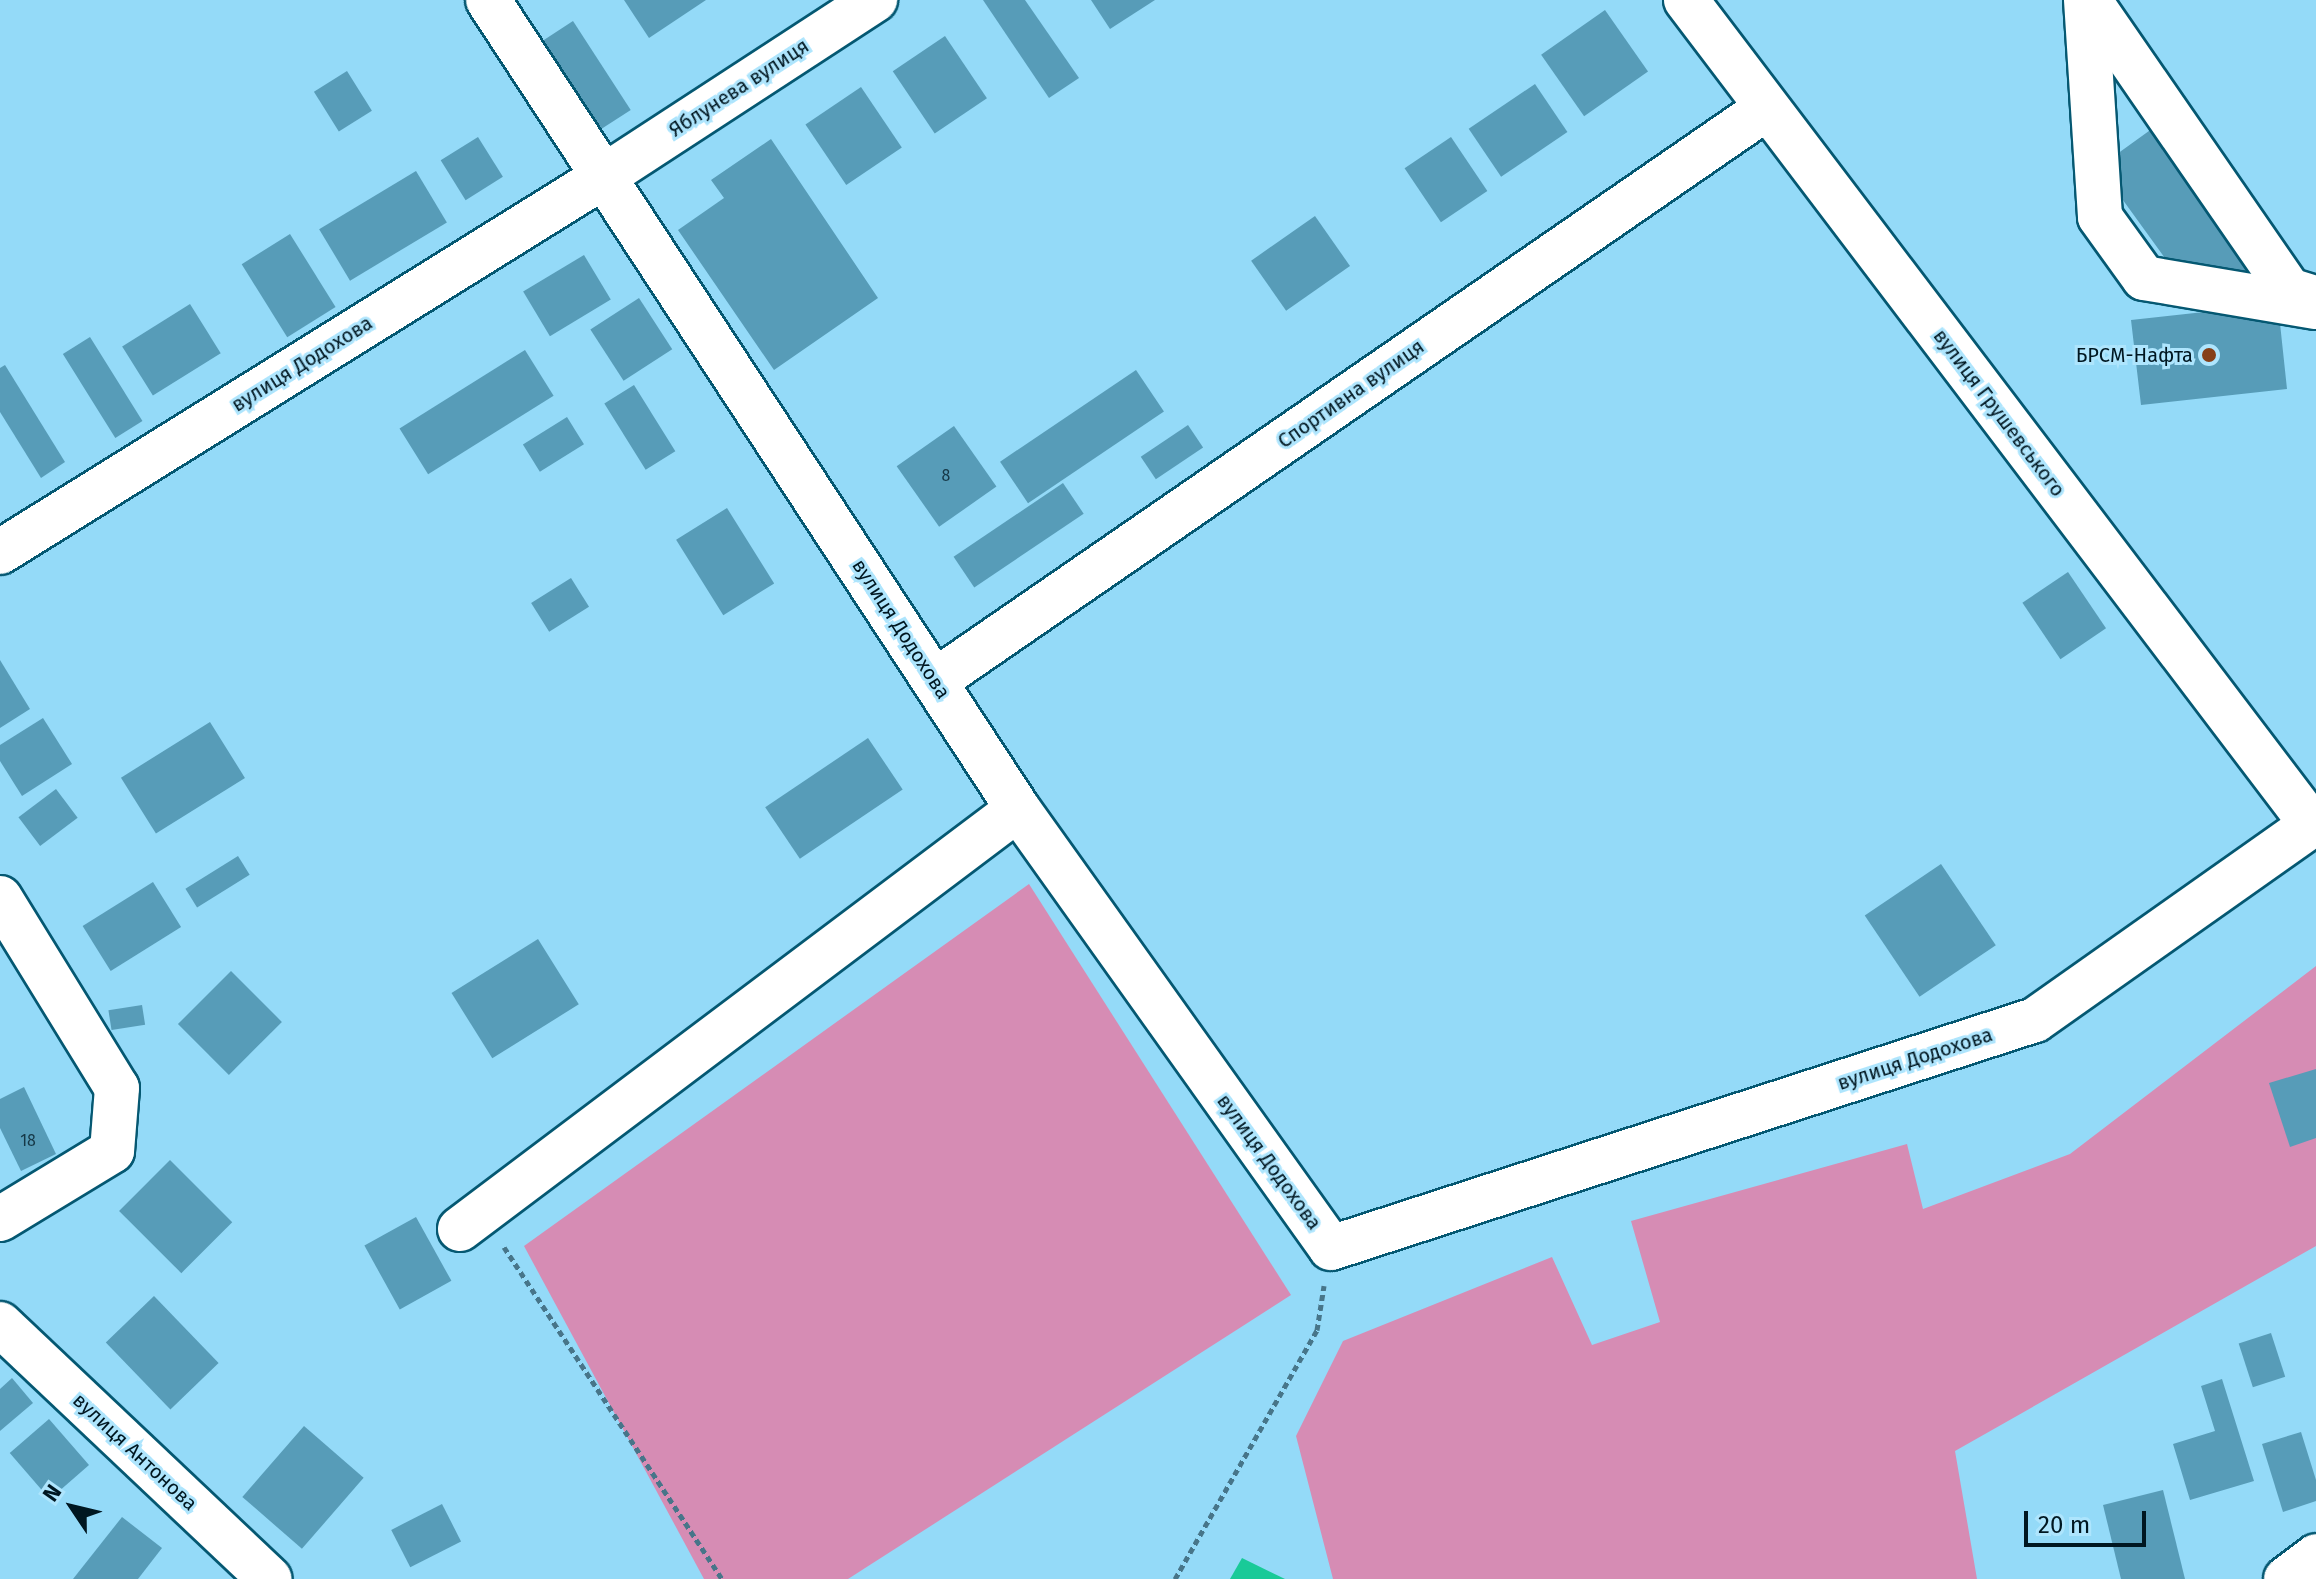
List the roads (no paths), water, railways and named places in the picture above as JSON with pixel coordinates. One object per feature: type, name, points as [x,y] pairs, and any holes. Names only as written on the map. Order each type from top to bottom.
[{"type":"street","name":"вулиця Додохова","points":[[488,0],[1018,809],[1331,1248],[2035,1020],[2314,824]]},
{"type":"street","name":"Яблунева вулиця","points":[[603,177],[875,0]]},
{"type":"street","name":"вулиця Грушевського","points":[[1686,0],[2314,824]]},
{"type":"street","points":[[2087,0],[2289,290],[2316,298]]},
{"type":"street","points":[[2087,0],[2100,217],[2144,278],[2316,307]]},
{"type":"street","name":"Спортивна вулиця","points":[[935,681],[1767,108]]},
{"type":"street","name":"вулиця Додохова","points":[[0,552],[603,177]]},
{"type":"street","points":[[471,1221],[1018,809]]},
{"type":"street","points":[[0,898],[117,1088],[112,1151],[0,1219]]},
{"type":"street","name":"вулиця Антонова","points":[[0,1324],[270,1579]]},
{"type":"street","points":[[2286,1579],[2316,1556]]},
{"type":"place","name":"БРСМ-Нафта","points":[[2209,355]]}]
